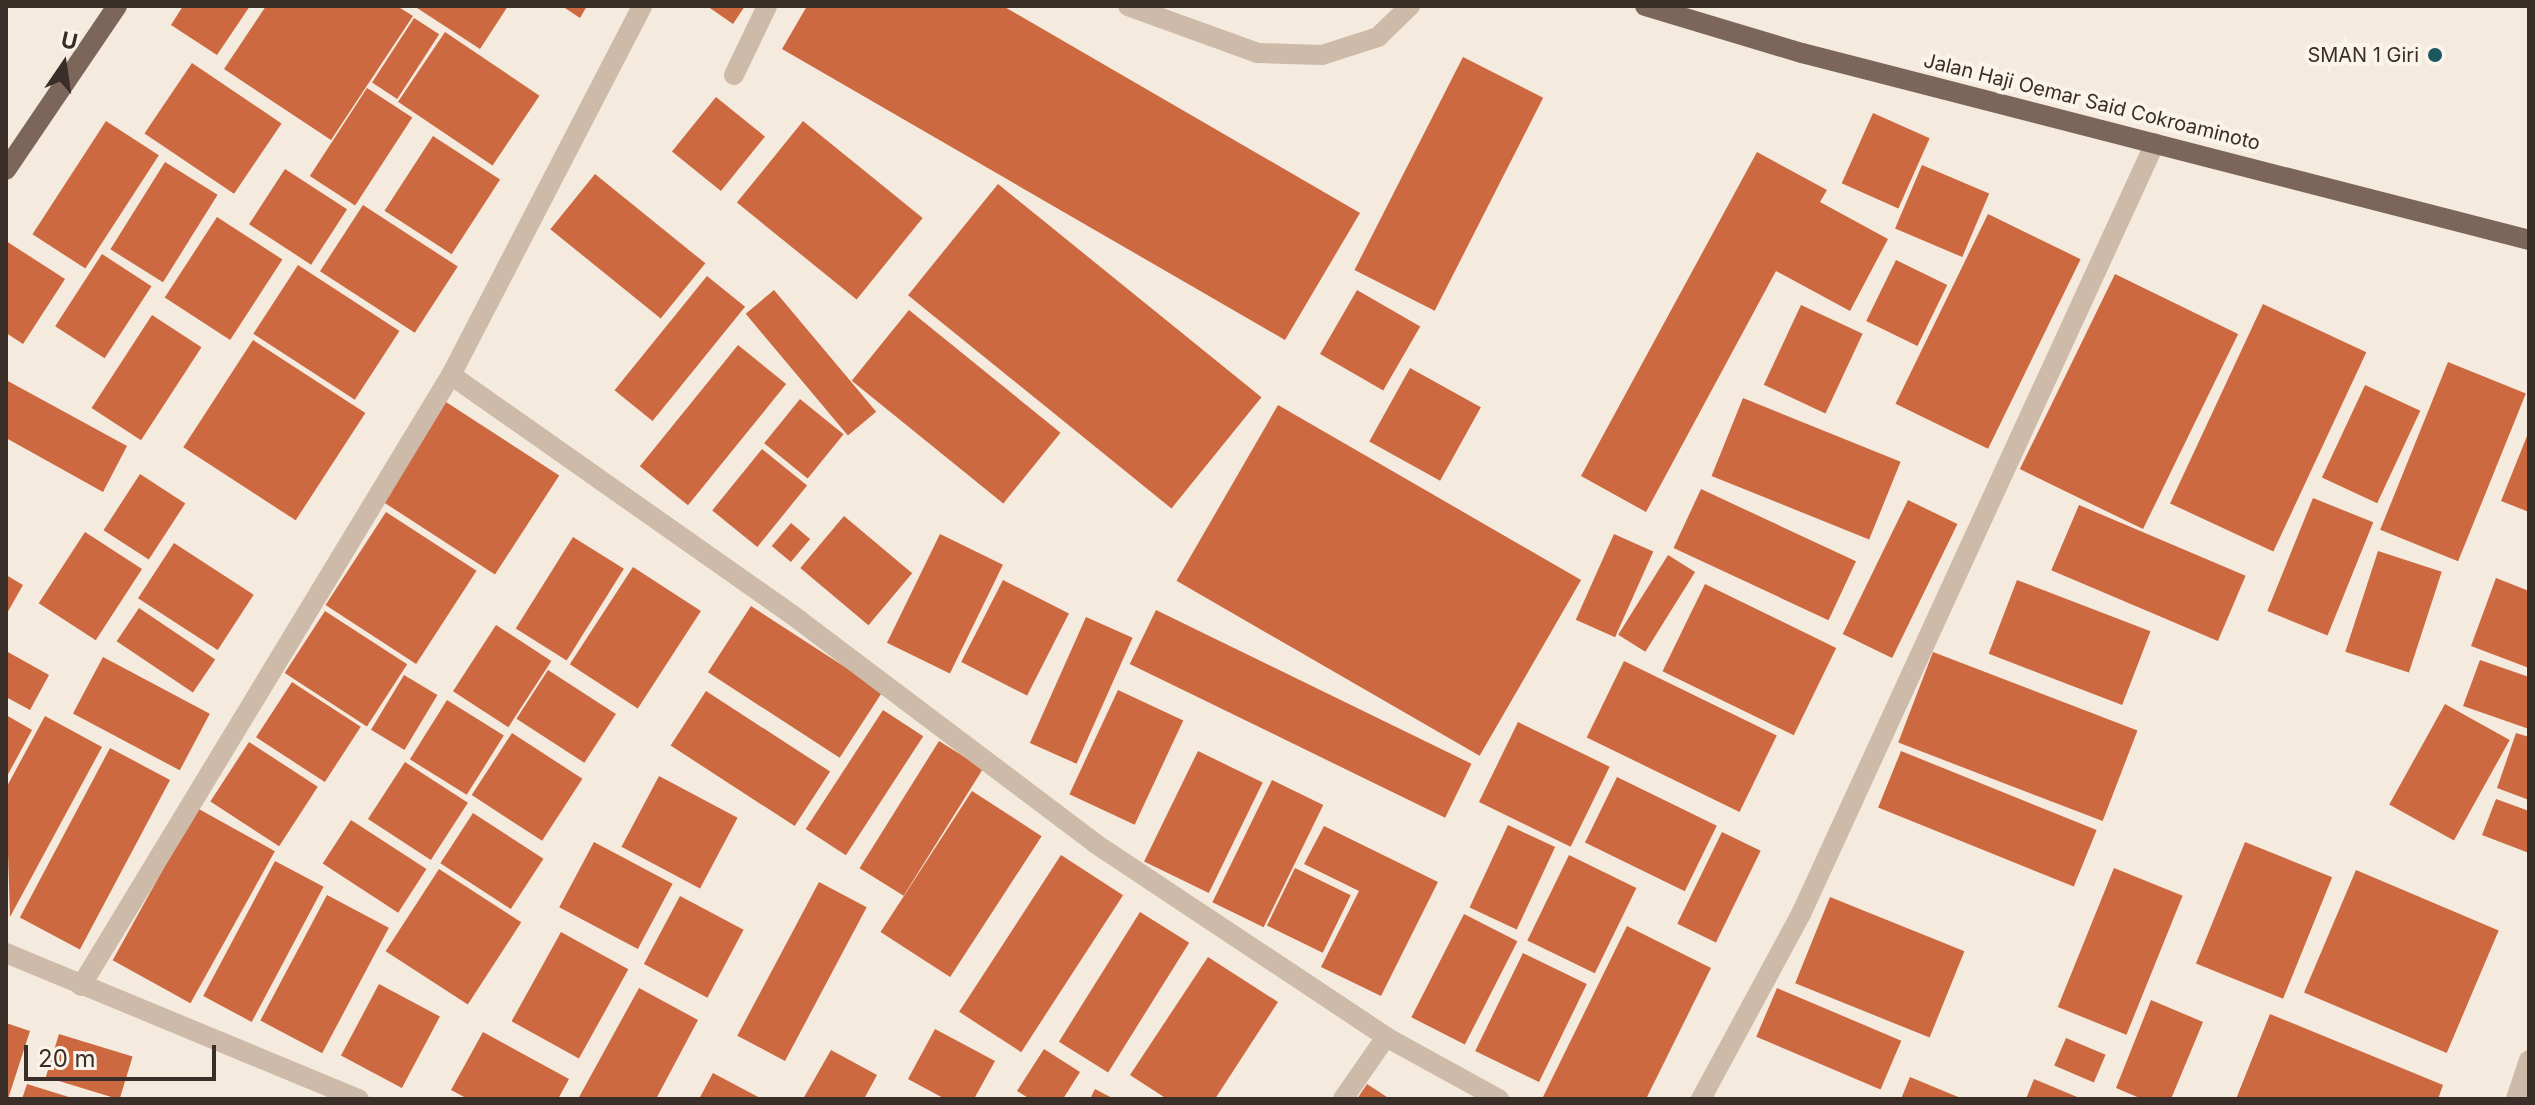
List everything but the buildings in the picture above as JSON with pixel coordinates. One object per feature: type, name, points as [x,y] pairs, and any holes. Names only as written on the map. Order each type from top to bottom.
[{"type":"main road","points":[[6,170],[117,6]]},
{"type":"main road","name":"Jalan Haji Oemar Said Cokroaminoto","points":[[1645,6],[1802,53],[2529,240]]},
{"type":"street","points":[[81,986],[451,375],[642,6]]},
{"type":"street","points":[[734,75],[767,6]]},
{"type":"street","points":[[1128,6],[1258,53],[1322,55],[1378,37],[1410,6]]},
{"type":"street","points":[[1701,1099],[1801,914],[2155,143]]},
{"type":"street","points":[[451,375],[799,620],[1096,844],[1386,1037],[1499,1099]]},
{"type":"street","points":[[6,953],[359,1099]]},
{"type":"street","points":[[1343,1099],[1386,1037]]},
{"type":"street","points":[[2516,1099],[2529,1060]]},
{"type":"place","name":"SMAN 1 Giri","points":[[2435,55]]}]
